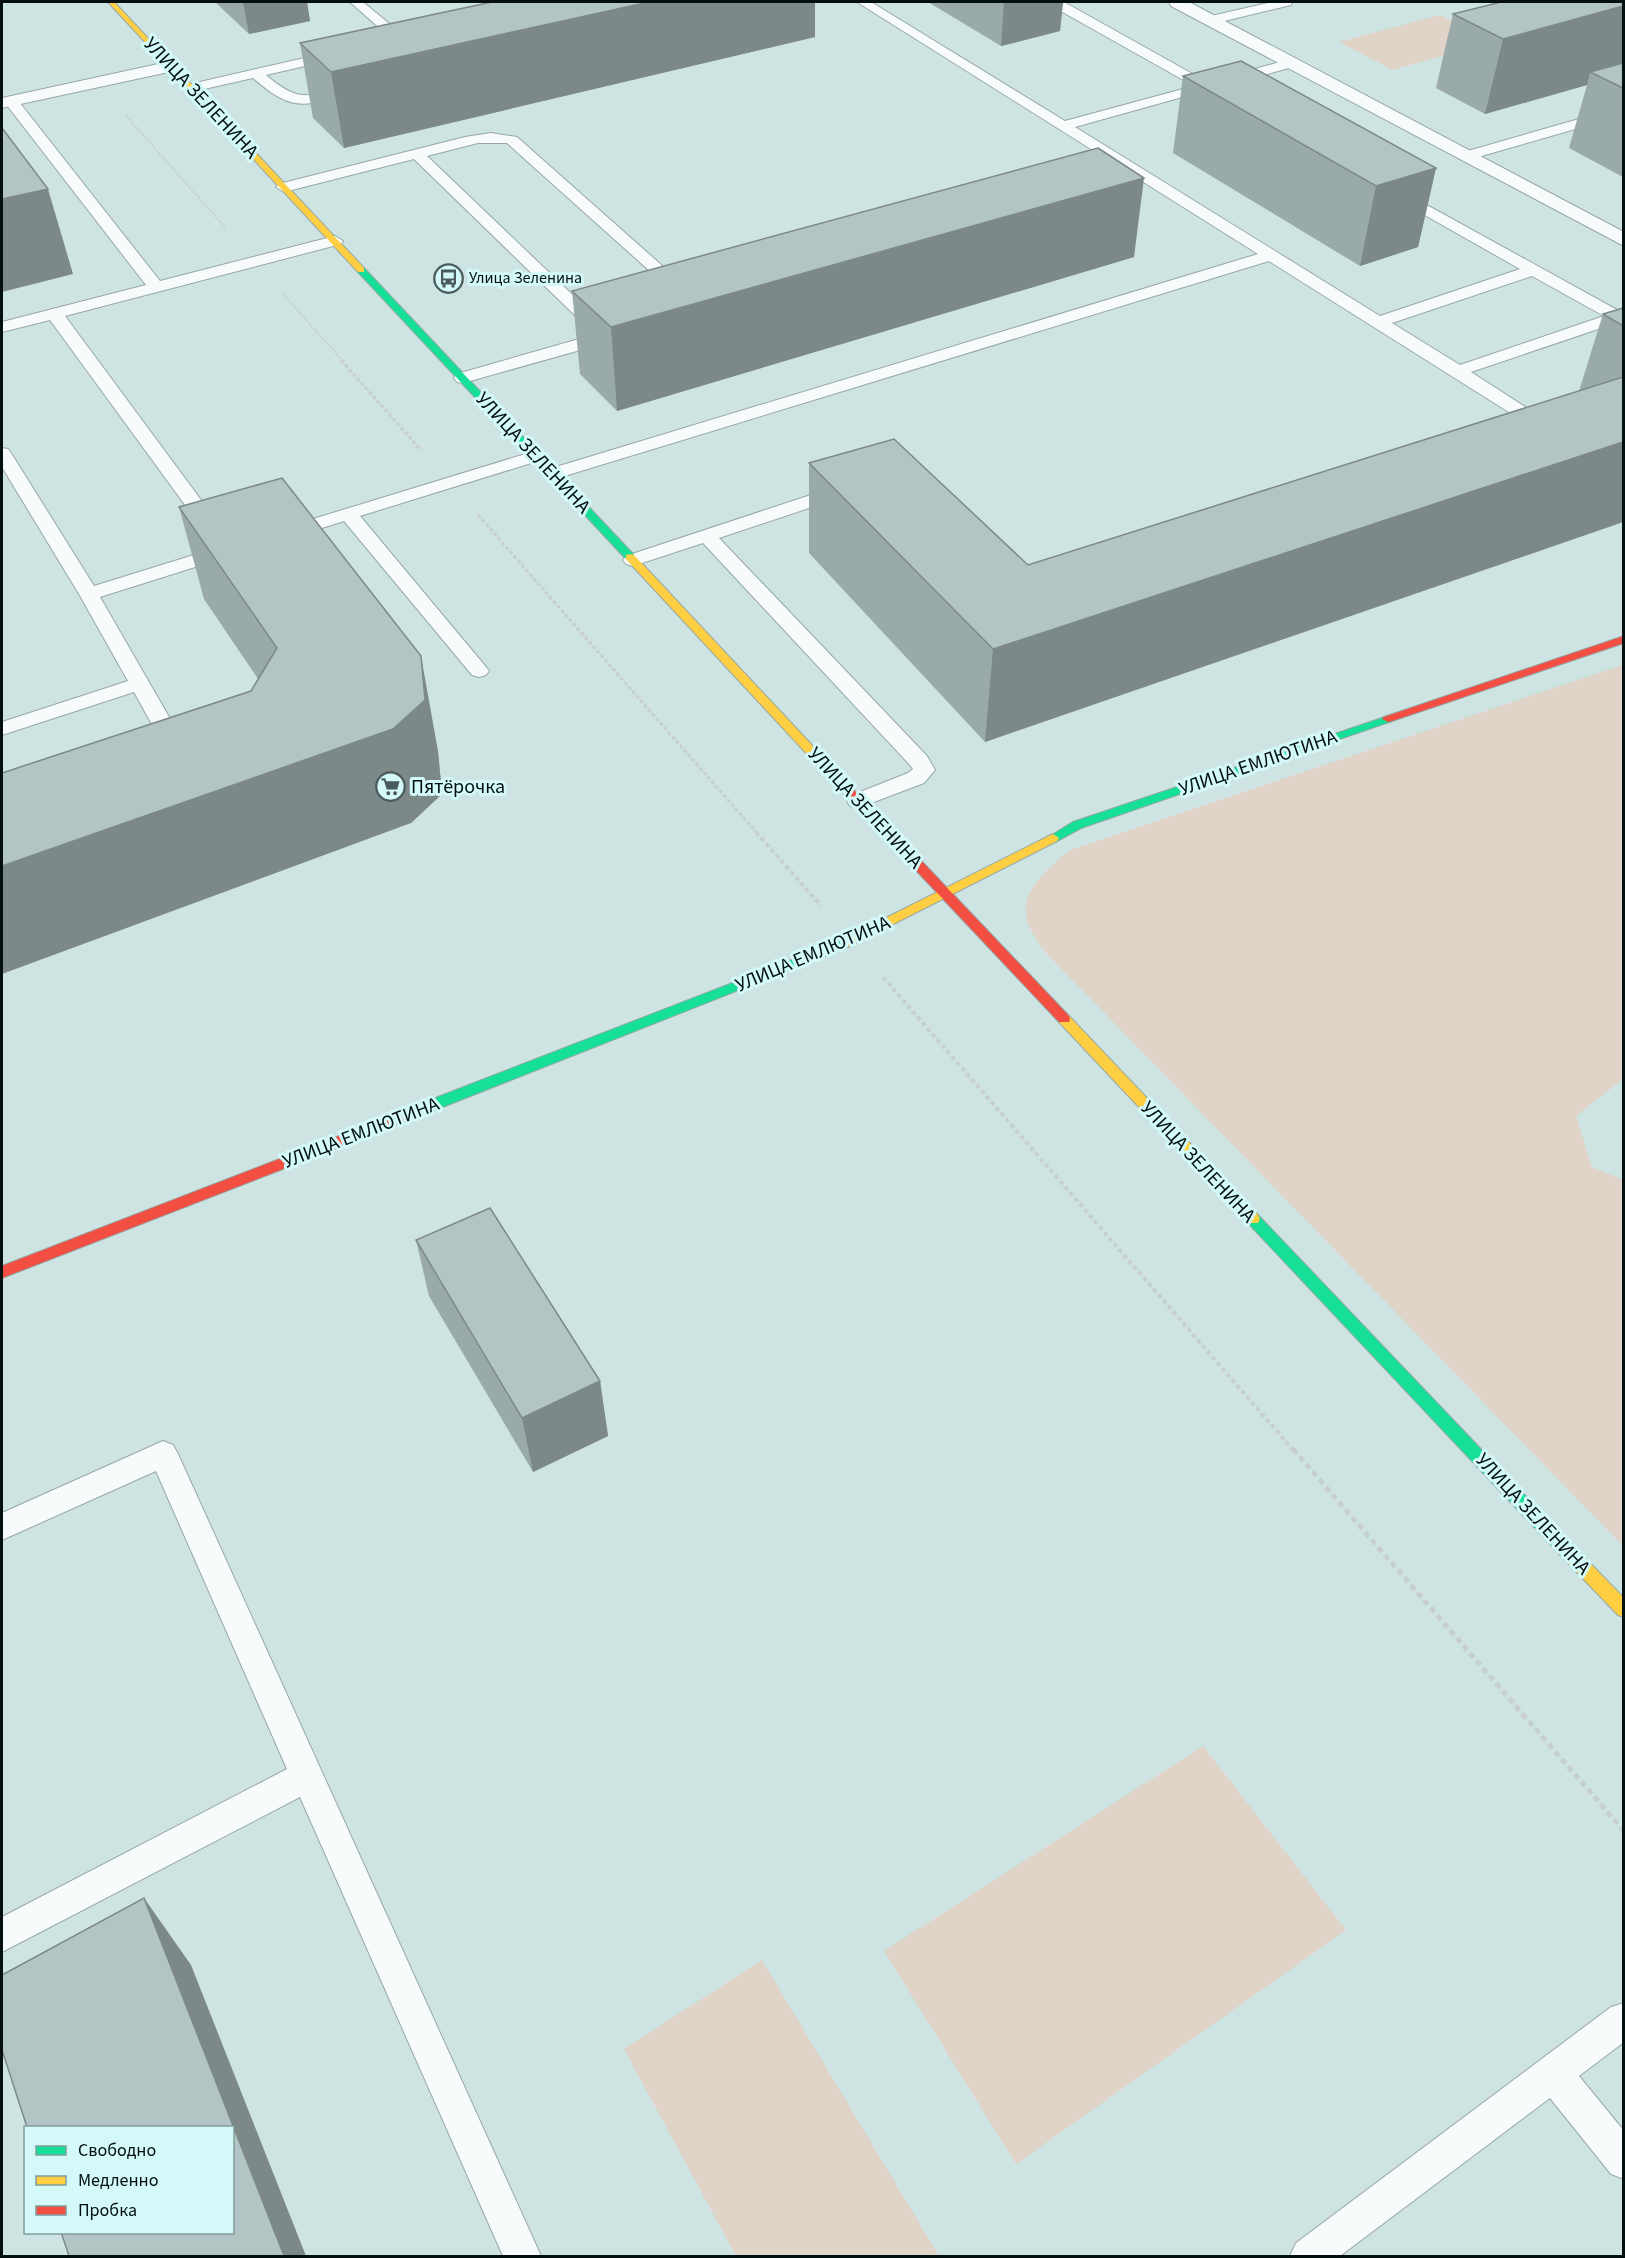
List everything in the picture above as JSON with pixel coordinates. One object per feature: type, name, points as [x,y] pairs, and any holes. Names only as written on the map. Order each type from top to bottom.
[{"type":"street","name":"УЛИЦА ЗЕЛЕНИНА","points":[[111,2],[944,893],[1623,1610]]},
{"type":"street","points":[[1177,2],[1623,240]]},
{"type":"street","points":[[6,102],[172,66]]},
{"type":"street","name":"УЛИЦА ЕМЛЮТИНА","points":[[2,1272],[852,941],[1077,825],[1623,639]]},
{"type":"lane","points":[[356,2],[402,40],[380,45]]},
{"type":"lane","points":[[863,2],[1530,418],[1535,427],[1511,437]]},
{"type":"lane","points":[[1055,2],[1226,98]]},
{"type":"lane","points":[[1212,20],[1286,2]]},
{"type":"lane","points":[[191,88],[346,53]]},
{"type":"lane","points":[[1063,126],[1291,63]]},
{"type":"lane","points":[[256,73],[284,97],[297,101],[361,88]]},
{"type":"lane","points":[[6,102],[156,287]]},
{"type":"lane","points":[[1466,156],[1623,110]]},
{"type":"lane","points":[[284,187],[488,137],[502,136],[512,140],[670,281],[670,286],[663,291],[640,298]]},
{"type":"lane","points":[[417,154],[583,314],[596,327],[600,336],[585,343],[463,378]]},
{"type":"lane","points":[[1379,184],[1622,318]]},
{"type":"lane","points":[[2,327],[335,241]]},
{"type":"lane","points":[[552,474],[1271,255]]},
{"type":"lane","points":[[1378,322],[1533,270]]},
{"type":"lane","points":[[583,314],[606,308]]},
{"type":"lane","points":[[54,313],[233,549],[89,594]]},
{"type":"lane","points":[[1458,371],[1622,318]]},
{"type":"lane","points":[[2,453],[89,594],[177,750],[169,770]]},
{"type":"lane","points":[[261,541],[535,456]]},
{"type":"lane","points":[[633,560],[857,485]]},
{"type":"lane","points":[[348,514],[479,671]]},
{"type":"lane","points":[[707,536],[919,761],[924,770],[916,778],[858,801]]},
{"type":"lane","points":[[2,729],[139,684]]},
{"type":"lane","points":[[2,1527],[163,1454],[522,2256]]},
{"type":"lane","points":[[2,1935],[306,1776]]},
{"type":"lane","points":[[1309,2256],[1623,2020]]},
{"type":"lane","points":[[1554,2074],[1623,2161]]},
{"type":"shaded area","points":[[1440,15],[1495,41],[1393,70],[1339,42]]},
{"type":"shaded area","points":[[1623,665],[1623,1079],[1576,1116],[1592,1167],[1623,1180],[1623,1546],[1046,953],[1028,924],[1026,912],[1027,901],[1037,881],[1070,850]]},
{"type":"shaded area","points":[[1203,1746],[1346,1930],[1016,2164],[884,1951]]},
{"type":"shaded area","points":[[762,1960],[939,2256],[736,2256],[624,2049]]},
{"type":"building","points":[[492,2],[649,2],[331,72],[300,43]]},
{"type":"building","points":[[1501,2],[1623,2],[1623,6],[1503,39],[1453,14]]},
{"type":"building","points":[[1241,61],[1436,168],[1376,186],[1183,76]]},
{"type":"building","points":[[1623,63],[1623,88],[1590,72]]},
{"type":"building","points":[[2,128],[48,189],[2,199]]},
{"type":"building","points":[[1098,148],[1144,178],[611,327],[572,291]]},
{"type":"building","points":[[1623,308],[1623,326],[1603,314]]},
{"type":"building","points":[[1623,377],[1623,442],[993,649],[809,463],[894,439],[1028,565]]},
{"type":"building","points":[[282,478],[421,656],[425,700],[393,729],[2,866],[2,773],[251,691],[277,648],[179,507]]},
{"type":"building","points":[[490,1208],[600,1381],[522,1418],[416,1240]]},
{"type":"building","points":[[144,1898],[233,2126],[27,2126],[2,2050],[2,1975]]},
{"type":"building","points":[[234,2128],[284,2256],[69,2256],[62,2234],[234,2234]]},
{"type":"traffic: fast","points":[[361,270],[630,557]]},
{"type":"traffic: fast","points":[[1053,838],[1077,825],[1388,719]]},
{"type":"traffic: fast","points":[[430,1106],[846,943]]},
{"type":"traffic: fast","points":[[1253,1219],[1572,1556]]},
{"type":"traffic: slow","points":[[111,2],[361,270]]},
{"type":"traffic: slow","points":[[630,557],[848,791]]},
{"type":"traffic: slow","points":[[846,943],[1053,838]]},
{"type":"traffic: slow","points":[[1064,1019],[1253,1219]]},
{"type":"traffic: slow","points":[[1572,1556],[1624,1610]]},
{"type":"traffic: jam","points":[[1388,719],[1624,639]]},
{"type":"traffic: jam","points":[[848,791],[1064,1019]]},
{"type":"traffic: jam","points":[[2,1272],[430,1106]]},
{"type":"place","name":"Улица Зеленина","points":[[448,278]]},
{"type":"place","name":"Пятёрочка","points":[[390,787]]}]
